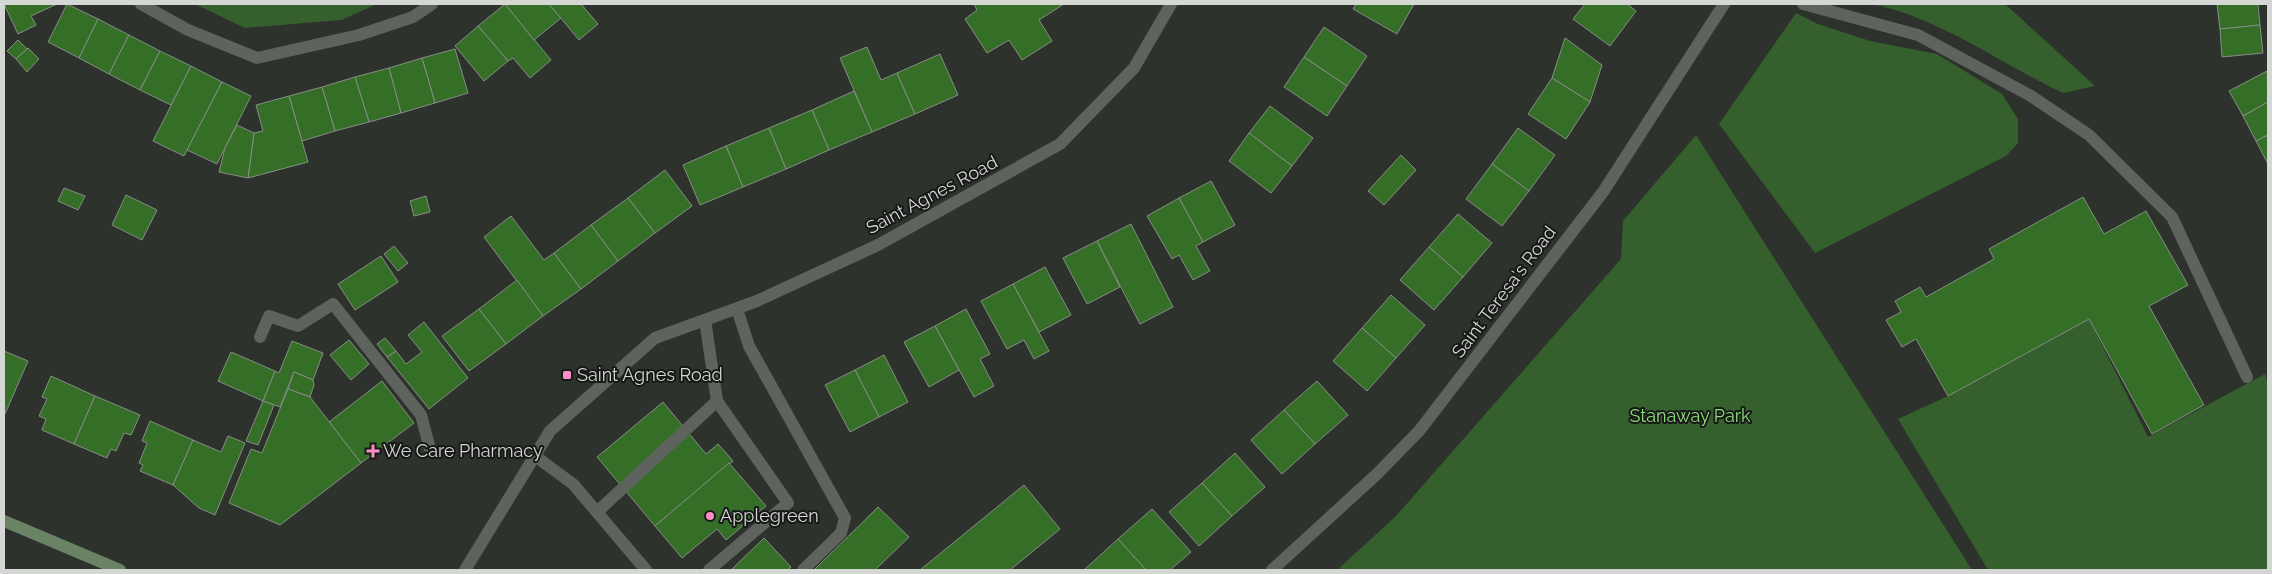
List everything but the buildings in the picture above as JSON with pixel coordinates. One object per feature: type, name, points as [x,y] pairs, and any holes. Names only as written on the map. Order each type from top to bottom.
[{"type":"main road","points":[[4,521],[120,570]]},
{"type":"street","points":[[141,4],[188,30],[257,58],[359,35],[413,17],[432,4]]},
{"type":"street","name":"Saint Agnes Road","points":[[465,570],[550,431],[655,338],[737,308],[878,245],[1060,144],[1134,68],[1171,4]]},
{"type":"street","name":"Saint Teresa's Road","points":[[1272,570],[1377,474],[1419,431],[1603,192],[1724,4]]},
{"type":"street","points":[[1803,4],[1918,35],[2031,96],[2090,135],[2172,217],[2247,377]]},
{"type":"street","points":[[260,337],[269,316],[298,326],[333,304],[421,415],[430,449]]},
{"type":"street","points":[[737,308],[749,346],[846,518],[841,532],[803,570]]},
{"type":"street","points":[[705,320],[717,400],[788,502],[709,570]]},
{"type":"street","points":[[597,512],[717,400]]},
{"type":"street","points":[[535,456],[574,484],[646,570]]},
{"type":"green space","points":[[195,4],[377,4],[341,20],[245,28]]},
{"type":"green space","points":[[1871,4],[2005,4],[2095,86],[2063,93],[1945,30],[1896,10]]},
{"type":"green space","points":[[1796,13],[1818,24],[1870,41],[1937,54],[2002,94],[2018,119],[2018,143],[2006,156],[1815,253],[1719,124]]},
{"type":"green space","name":"Stanaway Park","points":[[1696,135],[1972,570],[1337,570],[1396,516],[1621,259],[1623,221]]},
{"type":"green space","points":[[2089,319],[2148,437],[2265,374],[2268,383],[2268,570],[1988,570],[1898,419],[1948,396]]},
{"type":"place","name":"Saint Agnes Road","points":[[567,375]]},
{"type":"place","name":"We Care Pharmacy","points":[[373,451]]},
{"type":"place","name":"Applegreen","points":[[710,516]]}]
